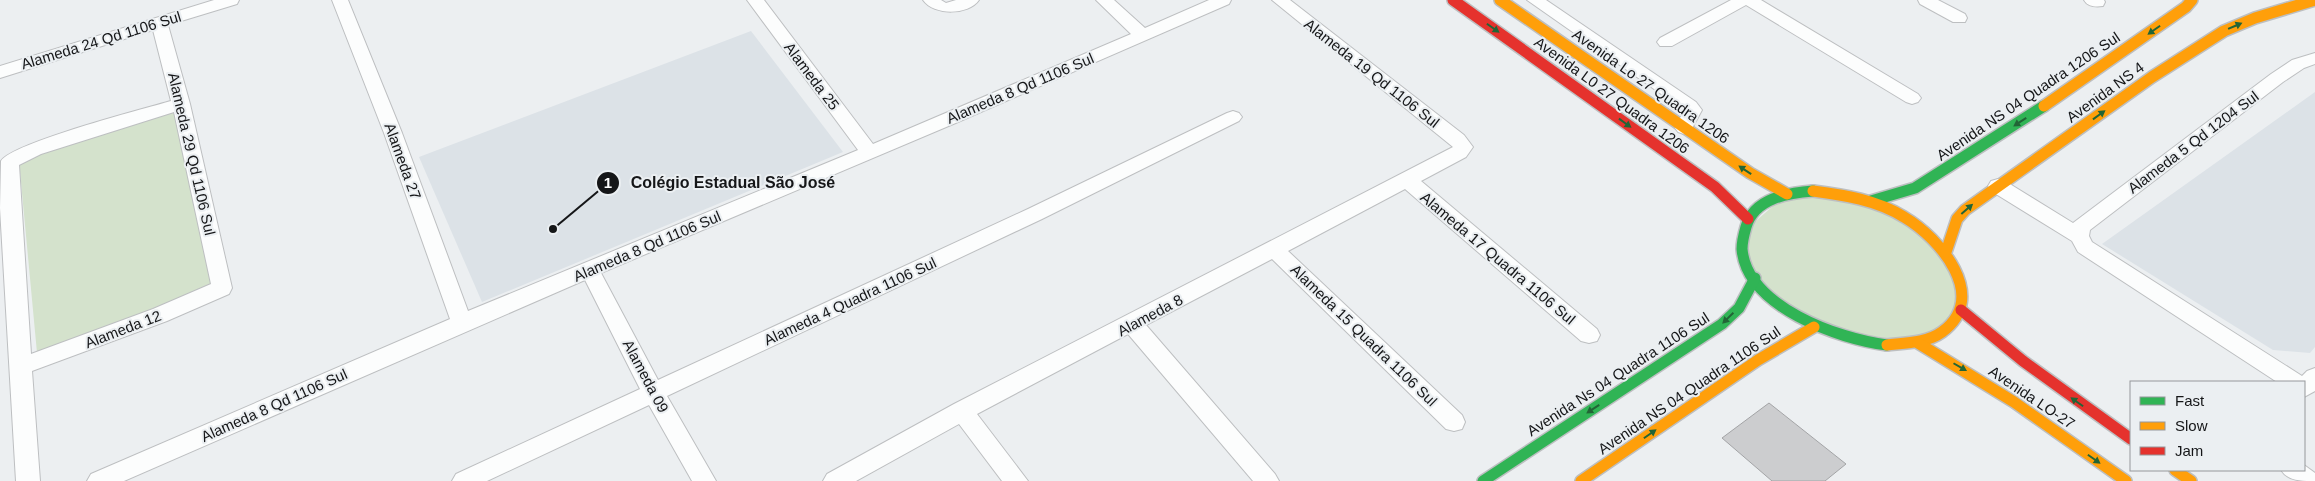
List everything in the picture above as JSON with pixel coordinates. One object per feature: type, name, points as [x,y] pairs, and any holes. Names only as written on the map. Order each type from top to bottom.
[{"type":"street","name":"Alameda 24 Qd 1106 Sul","points":[[0,72],[231,0]]},
{"type":"street","name":"Alameda 27","points":[[340,0],[393,133],[462,323]]},
{"type":"street","name":"Alameda 25","points":[[755,0],[869,152]]},
{"type":"street","points":[[937,4],[971,0]]},
{"type":"street","points":[[1104,0],[1143,35]]},
{"type":"street","name":"Alameda 8 Qd 1106 Sul","points":[[99,481],[462,323],[952,118],[1223,0]]},
{"type":"street","name":"Alameda 19 Qd 1106 Sul","points":[[1280,0],[1457,139],[1464,148]]},
{"type":"street","name":"Avenida L0 27 Quadra 1206","points":[[1453,0],[1715,187],[1748,219]]},
{"type":"street","name":"Avenida Lo 27 Quadra 1206","points":[[1500,0],[1750,173],[1787,194]]},
{"type":"street","points":[[1535,0],[1690,106],[1694,110],[1684,128]]},
{"type":"street","points":[[1666,42],[1743,0]]},
{"type":"street","points":[[1749,0],[1912,98]]},
{"type":"street","points":[[1926,0],[1959,18]]},
{"type":"street","name":"Avenida NS 04 Quadra 1206 Sul","points":[[1871,201],[1915,188],[1924,183],[2063,94],[2186,7],[2192,0]]},
{"type":"street","name":"Avenida NS 4","points":[[1946,252],[1958,219],[1965,210],[2152,77],[2224,31],[2255,18],[2315,0]]},
{"type":"street","name":"Alameda 29 Qd 1106 Sul","points":[[159,22],[181,104],[223,284],[222,288]]},
{"type":"street","name":"Alameda 5 Qd 1204 Sul","points":[[2079,236],[2081,227],[2269,84],[2298,64],[2315,58]]},
{"type":"street","points":[[28,481],[22,366],[6,261],[8,169],[10,161],[34,149],[181,104]]},
{"type":"street","name":"Alameda 4 Quadra 1106 Sul","points":[[464,481],[1035,214],[1233,116]]},
{"type":"street","name":"Alameda 8","points":[[834,481],[962,411],[1407,180],[1464,148]]},
{"type":"street","name":"Alameda 17 Quadra 1106 Sul","points":[[1407,180],[1589,335]]},
{"type":"street","points":[[1998,186],[2079,236],[2085,247],[2292,381]]},
{"type":"street","points":[[1813,191],[1842,193],[1871,201],[1914,223],[1932,237],[1946,252],[1959,272],[1964,292],[1961,310],[1951,326],[1933,338],[1918,343],[1878,345],[1846,339],[1814,327],[1790,313],[1770,296],[1755,278],[1746,262],[1742,247],[1743,232],[1748,219],[1757,208],[1770,200],[1787,194],[1813,191]]},
{"type":"street","name":"Alameda 15 Quadra 1106 Sul","points":[[1274,249],[1454,422]]},
{"type":"street","name":"Alameda 09","points":[[590,270],[653,392],[704,481]]},
{"type":"street","name":"Avenida Ns 04 Quadra 1106 Sul","points":[[1483,481],[1722,324],[1739,308],[1755,278]]},
{"type":"street","name":"Alameda 12","points":[[22,366],[160,316],[222,288]]},
{"type":"street","name":"Avenida LO-27","points":[[1961,310],[2000,345],[2042,378],[2130,438]]},
{"type":"street","points":[[1132,324],[1267,481]]},
{"type":"street","name":"Avenida NS 04 Quadra 1106 Sul","points":[[1581,481],[1758,360],[1814,327]]},
{"type":"street","name":"Avenida LO-27","points":[[1918,343],[2014,402],[2126,481]]},
{"type":"street","points":[[2305,387],[2315,377]]},
{"type":"street","points":[[962,411],[1016,481]]},
{"type":"street","points":[[2176,471],[2191,481]]},
{"type":"street","points":[[2294,471],[2308,481]]},
{"type":"shaded area","points":[[751,31],[843,152],[482,302],[419,157]]},
{"type":"shaded area","points":[[2315,92],[2315,347],[2310,353],[2273,350],[2102,244]]},
{"type":"green space","points":[[176,109],[215,286],[37,353],[19,161]]},
{"type":"green space","points":[[1787,194],[1871,201],[1946,252],[1961,310],[1918,343],[1814,327],[1755,278],[1743,232]]},
{"type":"building","points":[[1769,403],[1846,464],[1825,481],[1772,481],[1722,438]]},
{"type":"traffic: fast","points":[[1871,201],[1915,188],[2044,106]]},
{"type":"traffic: fast","points":[[1813,191],[1796,192],[1780,196],[1756,210],[1746,228],[1742,246],[1743,257],[1747,266],[1758,284],[1780,305],[1811,324],[1848,338],[1887,345]]},
{"type":"traffic: fast","points":[[1483,481],[1722,324],[1739,308],[1755,278]]},
{"type":"traffic: slow","points":[[1500,0],[1750,173],[1787,194]]},
{"type":"traffic: slow","points":[[2044,106],[2186,7],[2192,0]]},
{"type":"traffic: slow","points":[[1946,252],[1957,219],[1965,210],[2152,77],[2224,31],[2255,18],[2315,0]]},
{"type":"traffic: slow","points":[[1813,191],[1866,201],[1903,216],[1936,242],[1952,262],[1960,283],[1962,302],[1955,319],[1941,333],[1918,342],[1887,345]]},
{"type":"traffic: slow","points":[[1581,481],[1758,360],[1814,327]]},
{"type":"traffic: slow","points":[[1918,343],[2014,402],[2126,481]]},
{"type":"traffic: slow","points":[[2176,471],[2191,481]]},
{"type":"traffic: jam","points":[[1453,0],[1715,187],[1748,219]]},
{"type":"traffic: jam","points":[[1961,310],[2023,361],[2130,438]]},
{"type":"place","name":"Colégio Estadual São José","points":[[553,229]]}]
